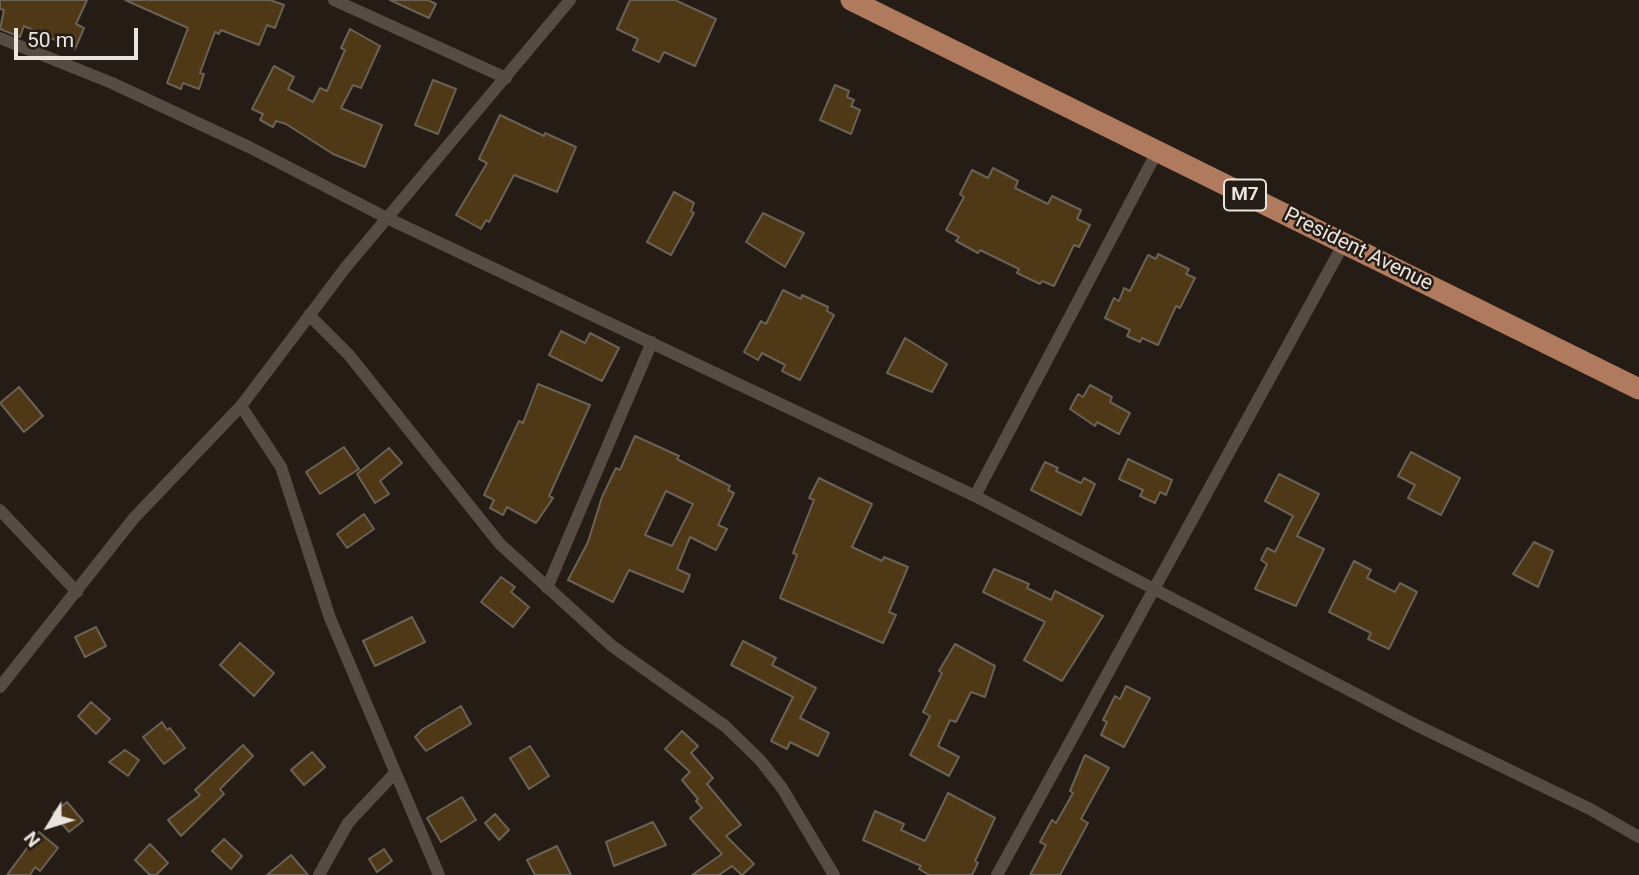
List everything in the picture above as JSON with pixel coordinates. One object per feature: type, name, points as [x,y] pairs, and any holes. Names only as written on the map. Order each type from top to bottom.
[{"type":"main road","name":"President Avenue","points":[[851,0],[1639,389]]},
{"type":"street","points":[[334,0],[506,78]]},
{"type":"street","points":[[0,687],[134,518],[241,406],[387,218],[570,0]]},
{"type":"street","points":[[0,38],[112,83],[249,147],[387,218],[975,496],[1416,725],[1590,809],[1639,837]]},
{"type":"street","points":[[975,496],[1158,150]]},
{"type":"street","points":[[997,875],[1343,245]]},
{"type":"street","points":[[309,316],[349,355],[500,544],[612,646],[725,726],[760,760],[782,788],[834,875]]},
{"type":"street","points":[[547,588],[652,342]]},
{"type":"street","points":[[241,406],[281,467],[330,618],[439,875]]},
{"type":"street","points":[[0,510],[77,593]]},
{"type":"street","points":[[319,875],[348,824],[394,774]]},
{"type":"building","points":[[0,0],[87,0],[76,24],[84,28],[75,49],[24,26],[20,37],[0,29],[4,10],[0,9]]},
{"type":"building","points":[[125,0],[270,0],[284,5],[275,28],[267,25],[259,45],[221,30],[219,34],[215,32],[200,73],[204,74],[199,89],[183,83],[181,89],[167,83],[188,28]]},
{"type":"building","points":[[390,0],[428,0],[436,4],[429,18]]},
{"type":"building","points":[[630,0],[675,0],[716,19],[695,66],[664,52],[659,62],[633,50],[638,39],[617,29]]},
{"type":"building","points":[[350,29],[380,46],[361,88],[353,85],[341,108],[382,125],[365,167],[333,154],[286,124],[276,121],[273,127],[260,120],[263,114],[252,109],[274,66],[294,77],[288,89],[313,102],[320,88],[327,91],[345,50],[341,48]]},
{"type":"building","points":[[433,80],[456,89],[438,134],[415,125]]},
{"type":"building","points":[[835,85],[849,91],[847,97],[854,100],[851,106],[860,110],[851,134],[820,120]]},
{"type":"building","points":[[500,115],[544,136],[545,133],[576,147],[557,192],[514,175],[489,222],[486,220],[481,229],[456,215],[487,163],[479,159]]},
{"type":"building","points":[[993,168],[1018,181],[1015,188],[1048,204],[1052,196],[1081,210],[1077,219],[1090,225],[1079,247],[1074,245],[1054,286],[1042,281],[1040,284],[1017,273],[1019,269],[980,250],[978,253],[956,241],[959,237],[946,230],[964,197],[960,194],[972,170],[988,178]]},
{"type":"building","points":[[674,192],[694,203],[691,211],[694,213],[671,255],[647,242]]},
{"type":"building","points":[[763,213],[804,233],[785,267],[746,242]]},
{"type":"building","points":[[1158,254],[1189,269],[1186,274],[1195,278],[1180,308],[1176,306],[1158,345],[1142,338],[1140,342],[1127,336],[1130,330],[1105,318],[1114,298],[1119,301],[1124,288],[1130,291],[1148,255],[1156,259]]},
{"type":"building","points":[[783,290],[828,307],[827,311],[834,315],[800,380],[782,371],[785,365],[762,353],[758,360],[744,352],[761,321],[766,324]]},
{"type":"building","points":[[561,331],[585,343],[590,333],[619,348],[602,381],[549,355]]},
{"type":"building","points":[[905,338],[947,364],[932,392],[887,373]]},
{"type":"building","points":[[538,384],[590,405],[549,496],[553,498],[536,523],[507,507],[503,515],[490,508],[494,500],[484,495],[519,421],[523,423]]},
{"type":"building","points":[[1090,385],[1112,397],[1110,402],[1130,413],[1119,434],[1097,422],[1095,426],[1070,409],[1078,394],[1083,397]]},
{"type":"building","points":[[19,387],[43,416],[24,432],[0,403]]},
{"type":"building","points":[[635,436],[679,456],[677,459],[730,486],[728,490],[734,493],[718,525],[727,529],[716,550],[690,537],[677,569],[690,575],[683,592],[629,570],[613,602],[568,580],[588,542],[602,497],[616,468],[620,470]],"holes":[[[666,491],[693,504],[672,546],[645,535]]]},
{"type":"building","points":[[344,447],[359,469],[320,494],[306,472]]},
{"type":"building","points":[[389,448],[402,463],[380,481],[389,494],[375,503],[357,474]]},
{"type":"building","points":[[1411,452],[1460,478],[1441,515],[1408,498],[1415,485],[1398,476]]},
{"type":"building","points":[[1128,459],[1172,480],[1166,495],[1160,492],[1155,503],[1140,496],[1143,490],[1119,479]]},
{"type":"building","points":[[1045,462],[1058,468],[1056,471],[1081,483],[1084,478],[1095,484],[1081,515],[1031,490]]},
{"type":"building","points":[[1279,474],[1319,494],[1297,536],[1324,549],[1296,606],[1255,589],[1267,564],[1261,560],[1267,548],[1275,552],[1293,516],[1265,501]]},
{"type":"building","points":[[819,478],[872,504],[852,547],[882,561],[884,557],[908,567],[889,612],[896,615],[883,643],[780,598],[797,555],[793,553],[814,500],[809,498]]},
{"type":"building","points":[[364,514],[374,529],[347,548],[337,534]]},
{"type":"building","points":[[1534,542],[1553,551],[1538,587],[1513,574]]},
{"type":"building","points":[[1354,561],[1371,570],[1367,578],[1395,592],[1400,583],[1417,592],[1389,649],[1368,639],[1371,633],[1329,612]]},
{"type":"building","points":[[994,569],[1029,584],[1027,588],[1051,600],[1055,591],[1103,616],[1062,681],[1024,660],[1045,622],[983,592]]},
{"type":"building","points":[[501,577],[515,587],[511,592],[529,607],[513,627],[481,602]]},
{"type":"building","points":[[412,617],[425,642],[375,666],[363,641]]},
{"type":"building","points":[[96,627],[106,646],[85,657],[75,637]]},
{"type":"building","points":[[743,641],[776,658],[772,665],[816,688],[800,718],[829,733],[818,756],[790,742],[787,749],[771,741],[793,697],[731,665]]},
{"type":"building","points":[[240,643],[274,673],[254,696],[220,665]]},
{"type":"building","points":[[955,644],[995,666],[985,697],[971,692],[956,722],[950,720],[938,746],[959,757],[949,776],[910,755],[930,716],[923,712],[942,673],[939,671]]},
{"type":"building","points":[[1126,686],[1150,698],[1124,747],[1101,735],[1107,722],[1103,720],[1115,696],[1120,699]]},
{"type":"building","points":[[91,702],[110,719],[96,734],[78,716]]},
{"type":"building","points":[[461,706],[471,724],[426,751],[415,737],[423,729]]},
{"type":"building","points":[[162,722],[185,748],[164,764],[143,737]]},
{"type":"building","points":[[682,731],[698,746],[691,753],[713,778],[707,784],[741,825],[726,836],[754,864],[742,875],[732,866],[719,875],[692,875],[722,854],[690,818],[702,808],[682,780],[690,772],[665,749]]},
{"type":"building","points":[[243,745],[253,756],[220,789],[224,794],[181,836],[168,820],[200,795],[195,790]]},
{"type":"building","points":[[530,746],[549,776],[529,789],[510,758]]},
{"type":"building","points":[[125,750],[139,760],[128,776],[109,762]]},
{"type":"building","points":[[312,752],[325,767],[304,785],[291,770]]},
{"type":"building","points":[[1085,755],[1109,768],[1081,819],[1088,823],[1060,875],[1030,875],[1046,845],[1040,842],[1052,820],[1056,823],[1073,793],[1070,791]]},
{"type":"building","points":[[948,793],[995,818],[975,861],[978,863],[972,875],[929,875],[919,869],[921,866],[863,840],[875,811],[904,824],[901,830],[925,841]]},
{"type":"building","points":[[462,797],[476,820],[441,842],[427,818]]},
{"type":"building","points":[[67,802],[83,821],[69,832],[53,813]]},
{"type":"building","points":[[495,814],[509,830],[499,840],[485,823]]},
{"type":"building","points":[[653,822],[666,845],[614,866],[606,842]]},
{"type":"building","points":[[39,832],[58,848],[40,871],[35,867],[30,875],[7,875]]},
{"type":"building","points":[[224,839],[242,856],[231,869],[212,851]]},
{"type":"building","points":[[150,844],[168,863],[156,875],[150,875],[135,860]]},
{"type":"building","points":[[557,846],[571,875],[535,875],[527,860]]},
{"type":"building","points":[[384,849],[392,861],[377,872],[369,859]]},
{"type":"building","points":[[291,855],[308,875],[267,875]]}]
